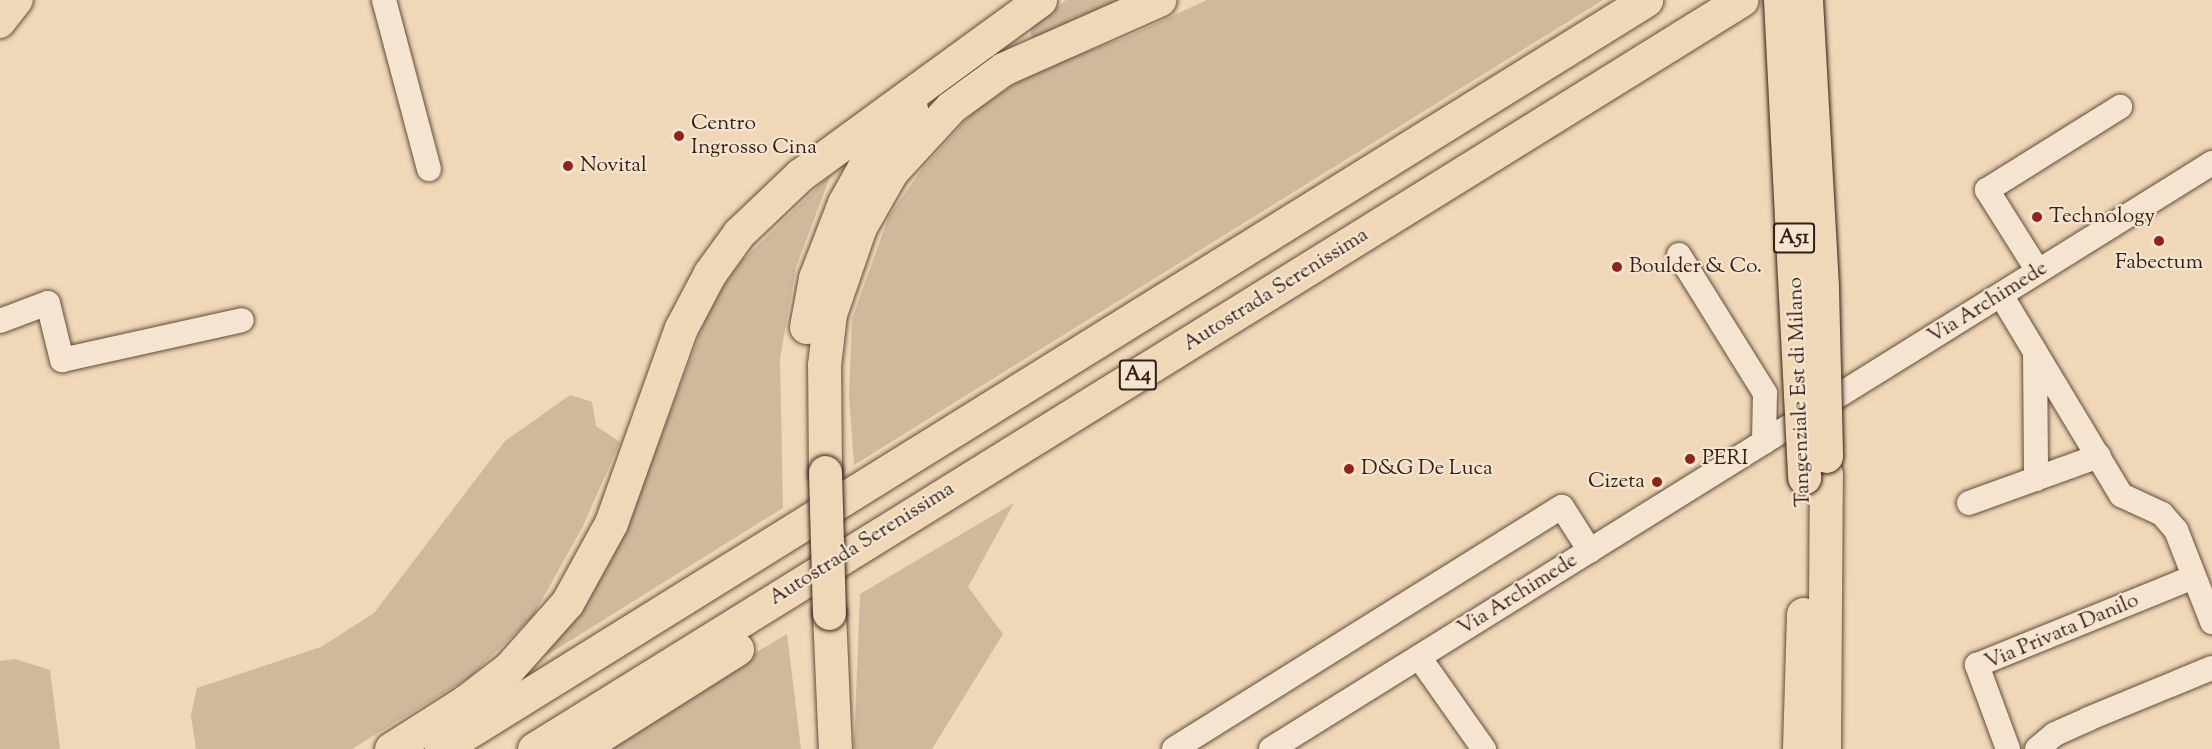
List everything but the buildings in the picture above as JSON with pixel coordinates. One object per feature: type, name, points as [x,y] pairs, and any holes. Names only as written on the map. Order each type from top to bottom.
[{"type":"highway","points":[[391,749],[466,701],[509,668],[567,603],[611,523],[681,328],[710,273],[739,233],[800,175],[1040,0]]},
{"type":"highway","points":[[814,478],[830,314],[860,228],[892,171],[951,107],[1003,69],[1160,0]]},
{"type":"highway","name":"A4","points":[[441,749],[1646,0]]},
{"type":"highway","name":"Autostrada Serenissima","points":[[534,749],[1741,0]]},
{"type":"highway","name":"Tangenziale Est di Milano","points":[[1780,0],[1815,475],[1824,749]]},
{"type":"highway","name":"Tangenziale Est di Milano","points":[[1799,749],[1815,475],[1822,288],[1806,0]]},
{"type":"highway","points":[[814,749],[819,618],[814,478],[803,347],[815,278],[828,240],[855,182],[885,138],[968,53]]},
{"type":"highway","points":[[579,749],[789,616],[912,513]]},
{"type":"highway","points":[[819,618],[835,749]]},
{"type":"main road","points":[[0,23],[18,0]]},
{"type":"street","points":[[384,0],[429,169]]},
{"type":"street","points":[[2038,272],[1987,190],[2120,107]]},
{"type":"street","name":"Via Archimede","points":[[1271,749],[2212,163]]},
{"type":"street","points":[[1679,255],[1765,393],[1764,442]]},
{"type":"street","points":[[2001,295],[2121,495],[2162,514],[2176,530],[2212,622]]},
{"type":"street","points":[[0,321],[48,303],[62,360],[242,320]]},
{"type":"street","points":[[2035,351],[2036,479]]},
{"type":"street","points":[[1969,503],[2099,456]]},
{"type":"street","points":[[1174,749],[1562,507],[1590,550]]},
{"type":"street","name":"Via Privata Danilo","points":[[2008,749],[1977,665],[2194,577]]},
{"type":"street","points":[[1419,657],[1484,749]]},
{"type":"street","points":[[2037,749],[2055,734],[2212,668]]},
{"type":"shaded area","points":[[1066,0],[1140,0],[1032,40],[1030,29]]},
{"type":"shaded area","points":[[1207,0],[1603,0],[854,465],[849,395],[852,319],[889,216],[922,169],[973,112],[1035,70],[1124,38]]},
{"type":"shaded area","points":[[831,174],[796,267],[780,359],[783,508],[544,657],[591,589],[637,500],[712,302],[741,262]]},
{"type":"shaded area","points":[[570,395],[592,402],[596,426],[620,442],[583,526],[533,616],[470,677],[352,749],[196,749],[191,715],[197,688],[321,647],[374,613],[505,441]]},
{"type":"shaded area","points":[[1014,503],[968,587],[1003,634],[932,749],[854,749],[860,594]]},
{"type":"shaded area","points":[[787,634],[801,749],[594,749]]},
{"type":"shaded area","points":[[15,659],[50,670],[60,749],[0,749],[0,661]]},
{"type":"place","name":"Centro Ingrosso Cina","points":[[679,136]]},
{"type":"place","name":"Novital","points":[[568,166]]},
{"type":"place","name":"Technology","points":[[2037,217]]},
{"type":"place","name":"Fabectum","points":[[2159,241]]},
{"type":"place","name":"Boulder & Co.","points":[[1617,267]]},
{"type":"place","name":"PERI","points":[[1690,459]]},
{"type":"place","name":"D&G De Luca","points":[[1349,469]]},
{"type":"place","name":"Cizeta","points":[[1657,482]]}]
